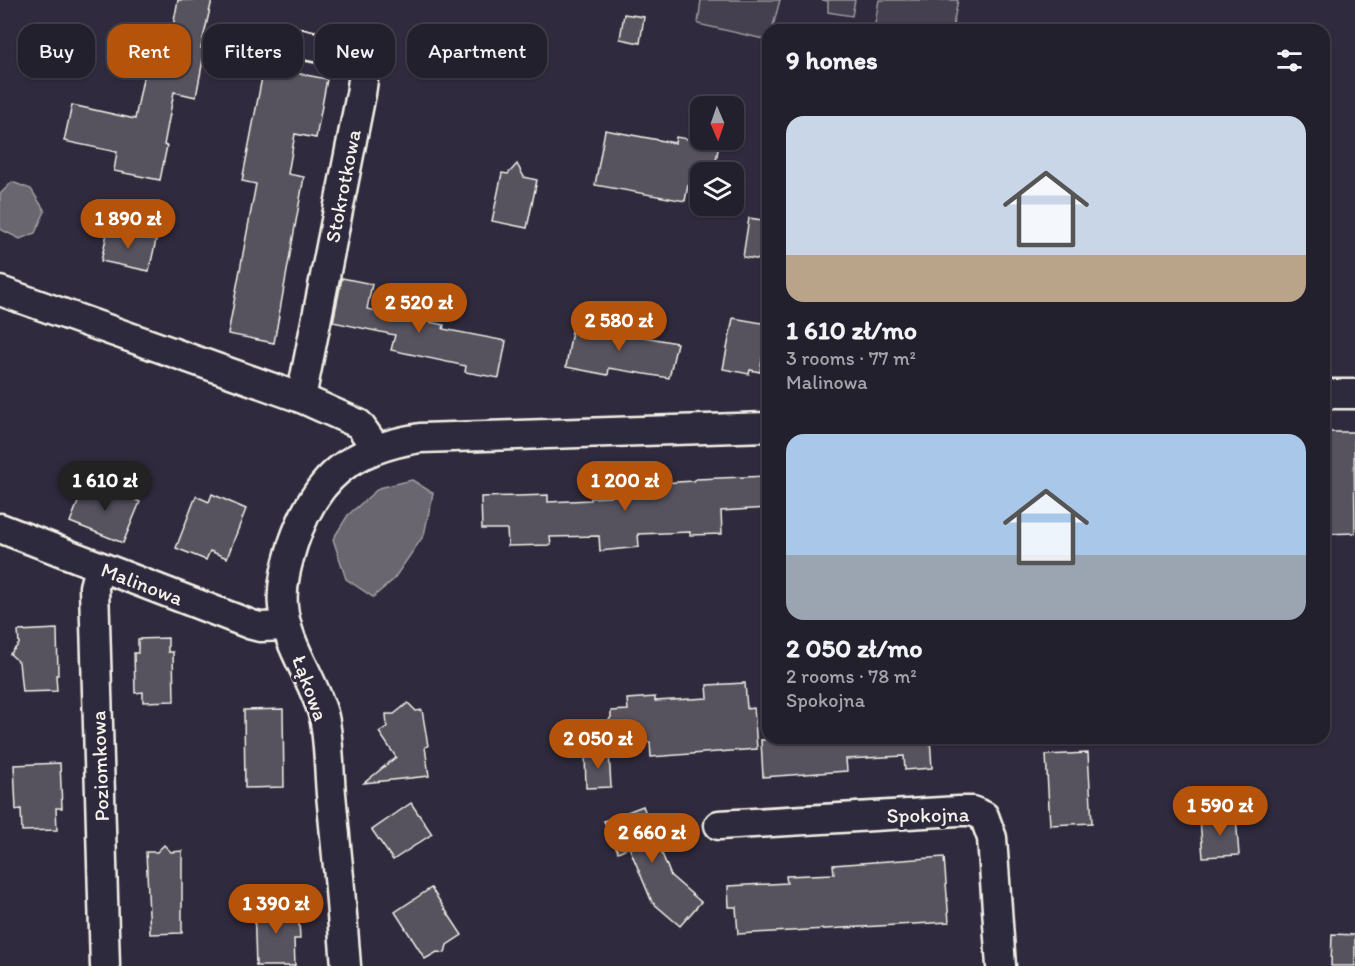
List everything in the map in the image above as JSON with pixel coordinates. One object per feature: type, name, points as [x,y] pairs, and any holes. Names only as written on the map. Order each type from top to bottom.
[{"type":"street","name":"Stokrotkowa","points":[[301,398],[365,66],[348,54],[303,44]]},
{"type":"street","points":[[0,291],[301,398],[359,424],[376,447]]},
{"type":"street","points":[[1330,394],[1355,394]]},
{"type":"street","name":"Łąkowa","points":[[346,966],[324,718],[287,626],[283,607],[285,573],[298,530],[310,504],[333,474],[376,447],[420,438],[762,427]]},
{"type":"street","name":"Malinowa","points":[[0,528],[252,625],[287,626]]},
{"type":"street","name":"Poziomkowa","points":[[99,568],[94,587],[105,966]]},
{"type":"street","name":"Spokojna","points":[[719,825],[959,811],[972,811],[984,816],[992,838],[1001,966]]},
{"type":"shaded area","points":[[701,0],[780,0],[774,24],[762,24],[762,39],[698,24]]},
{"type":"shaded area","points":[[822,0],[855,0],[852,16],[828,12],[828,1]]},
{"type":"shaded area","points":[[879,0],[958,0],[953,24],[875,24]]},
{"type":"shaded area","points":[[12,182],[31,189],[45,211],[35,233],[20,239],[0,229],[0,194]]},
{"type":"shaded area","points":[[412,480],[433,493],[424,535],[393,580],[373,597],[346,579],[333,539],[348,515],[379,488]]},
{"type":"building","points":[[178,0],[212,0],[206,24],[203,24],[201,48],[203,48],[203,60],[196,97],[174,92],[160,180],[114,171],[117,152],[64,141],[72,105],[135,119],[143,78],[191,78],[191,24],[173,24]]},
{"type":"building","points":[[624,14],[644,17],[640,43],[620,39]]},
{"type":"building","points":[[303,74],[327,79],[316,138],[295,134],[288,174],[304,177],[274,343],[228,334],[256,184],[242,181],[262,78],[303,78]]},
{"type":"building","points":[[605,130],[675,143],[676,137],[690,139],[690,150],[718,150],[716,162],[690,162],[690,186],[688,185],[685,201],[595,185]]},
{"type":"building","points":[[517,164],[524,177],[537,180],[527,228],[492,221],[502,173],[508,174]]},
{"type":"building","points":[[749,218],[762,220],[762,260],[743,257]]},
{"type":"building","points":[[108,229],[156,240],[149,271],[101,261]]},
{"type":"building","points":[[342,278],[372,284],[367,309],[444,325],[443,329],[506,341],[499,378],[465,372],[466,366],[391,350],[395,335],[333,322]]},
{"type":"building","points":[[733,318],[762,323],[760,372],[750,370],[749,374],[723,369]]},
{"type":"building","points":[[573,324],[677,343],[669,378],[609,368],[608,375],[566,367]]},
{"type":"building","points":[[1330,432],[1354,432],[1355,533],[1330,534]]},
{"type":"building","points":[[762,476],[762,508],[721,511],[722,534],[690,535],[690,532],[638,534],[639,547],[600,551],[599,536],[550,537],[551,545],[508,546],[507,529],[482,529],[481,497],[548,495],[548,502],[591,500],[591,498],[611,497],[611,491],[662,488],[662,483]]},
{"type":"building","points":[[87,480],[140,502],[123,543],[70,522]]},
{"type":"building","points":[[212,494],[246,509],[227,558],[210,551],[206,560],[176,548],[196,496],[209,502]]},
{"type":"building","points":[[57,629],[57,691],[22,692],[19,662],[10,654],[19,644],[18,631]]},
{"type":"building","points":[[168,638],[168,652],[173,652],[174,701],[143,702],[143,692],[135,693],[134,653],[138,653],[138,639]]},
{"type":"building","points":[[745,683],[747,709],[754,708],[757,749],[651,757],[650,742],[611,746],[609,720],[611,711],[628,710],[627,699],[655,697],[655,701],[708,698],[707,685]]},
{"type":"building","points":[[408,703],[416,711],[422,710],[428,746],[425,747],[429,776],[364,783],[396,757],[379,732],[387,727],[386,714],[394,714]]},
{"type":"building","points":[[283,709],[284,787],[245,788],[244,710]]},
{"type":"building","points":[[761,740],[762,744],[930,744],[932,768],[905,770],[904,756],[846,759],[847,771],[763,777]]},
{"type":"building","points":[[609,752],[611,787],[586,788],[585,753]]},
{"type":"building","points":[[1088,753],[1092,823],[1050,825],[1046,755]]},
{"type":"building","points":[[60,763],[62,808],[56,808],[57,830],[22,831],[21,809],[16,810],[14,765]]},
{"type":"building","points":[[411,803],[432,834],[393,860],[372,830]]},
{"type":"building","points":[[643,806],[671,876],[701,902],[680,926],[652,902],[629,847],[618,852],[604,821]]},
{"type":"building","points":[[1236,817],[1239,855],[1203,857],[1200,820]]},
{"type":"building","points":[[164,845],[171,852],[182,851],[182,933],[150,934],[146,852],[157,852]]},
{"type":"building","points":[[944,857],[949,922],[738,934],[736,907],[729,907],[728,886],[787,883],[786,876],[834,874],[833,865]]},
{"type":"building","points":[[431,888],[462,935],[447,945],[445,953],[437,952],[425,959],[395,912]]},
{"type":"building","points":[[298,904],[300,939],[294,939],[295,966],[256,966],[254,906]]},
{"type":"building","points":[[1332,934],[1355,935],[1355,966],[1331,966]]}]
